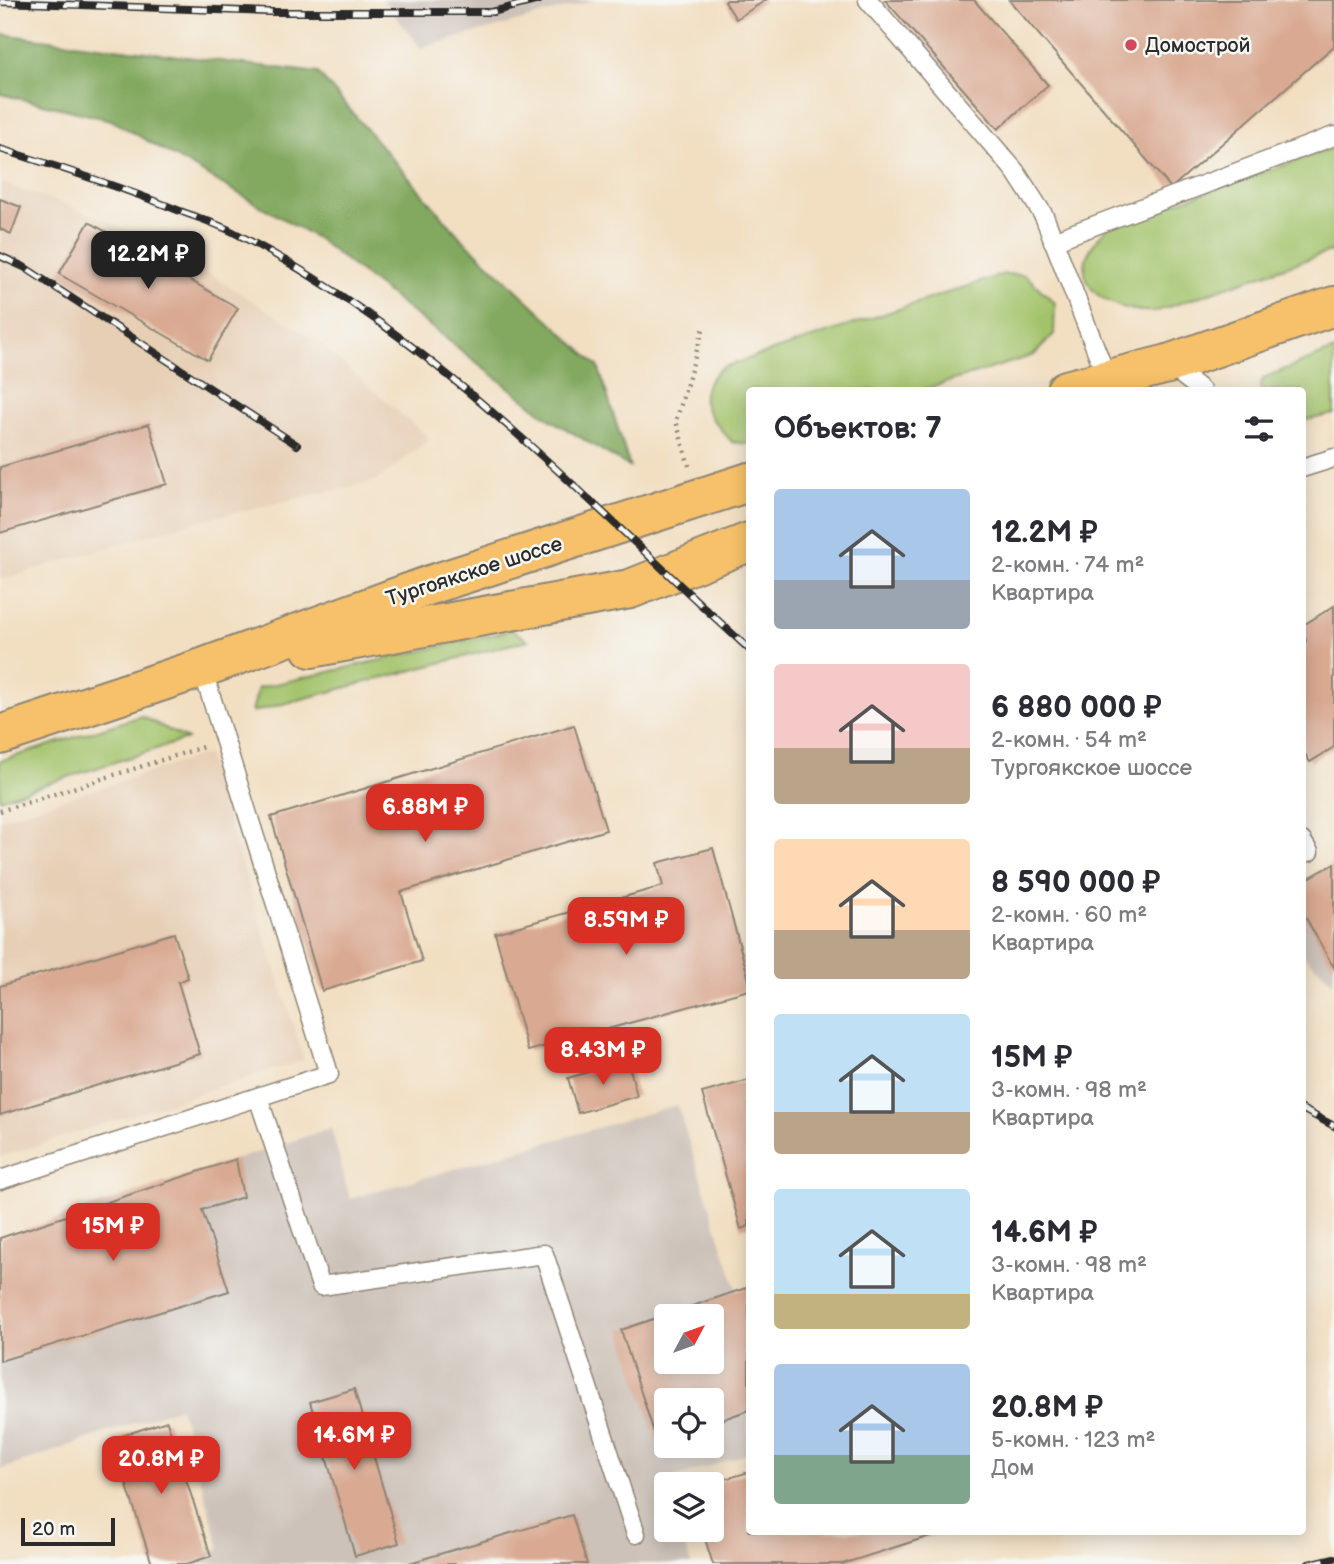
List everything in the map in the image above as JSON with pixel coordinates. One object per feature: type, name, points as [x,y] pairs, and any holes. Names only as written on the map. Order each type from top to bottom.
[{"type":"main road","points":[[1103,387],[1334,306]]},
{"type":"main road","name":"Тургоякское шоссе","points":[[0,735],[202,668],[430,584],[746,483]]},
{"type":"main road","name":"Тургоякское шоссе","points":[[202,668],[629,589],[746,543]]},
{"type":"lane","points":[[868,0],[1015,171],[1044,216],[1103,387]]},
{"type":"lane","points":[[1053,241],[1334,136]]},
{"type":"lane","points":[[1168,363],[1197,387]]},
{"type":"lane","points":[[1306,467],[1334,458]]},
{"type":"lane","points":[[0,1180],[329,1074],[202,668]]},
{"type":"lane","points":[[258,1097],[321,1286],[544,1254],[636,1534]]},
{"type":"path","points":[[697,498],[676,421],[704,326]]},
{"type":"path","points":[[0,811],[225,740]]},
{"type":"shaded area","points":[[383,0],[595,0],[421,48]]},
{"type":"shaded area","points":[[0,183],[68,205],[168,248],[316,341],[430,439],[376,481],[193,522],[0,580]]},
{"type":"shaded area","points":[[207,754],[304,1060],[0,1157],[0,819]]},
{"type":"shaded area","points":[[1334,863],[1334,983],[1306,958],[1306,878]]},
{"type":"shaded area","points":[[677,1105],[746,1319],[746,1454],[693,1472],[654,1472],[654,1542],[683,1542],[691,1564],[170,1564],[220,1548],[180,1407],[0,1470],[0,1238],[331,1128],[350,1199]]},
{"type":"green space","points":[[0,34],[318,73],[460,237],[598,366],[630,467],[551,420],[318,239],[111,120],[0,94]]},
{"type":"green space","points":[[1334,148],[1334,250],[1157,311],[1118,306],[1095,292],[1088,282],[1085,270],[1087,256],[1091,247],[1110,225]]},
{"type":"green space","points":[[1004,274],[1025,275],[1055,303],[1054,334],[1034,355],[932,387],[746,387],[746,444],[732,442],[705,406],[705,388],[721,368]]},
{"type":"green space","points":[[1334,350],[1334,414],[1306,420],[1306,387],[1261,387],[1263,378]]},
{"type":"green space","points":[[512,630],[528,640],[252,712],[258,688]]},
{"type":"green space","points":[[141,716],[187,739],[0,799],[0,761]]},
{"type":"building","points":[[766,0],[736,19],[725,2]]},
{"type":"building","points":[[885,0],[974,0],[1048,85],[998,129]]},
{"type":"building","points":[[1009,0],[1334,0],[1334,46],[1171,188]]},
{"type":"building","points":[[0,199],[21,207],[11,234],[0,229]]},
{"type":"building","points":[[89,222],[238,308],[208,360],[59,274]]},
{"type":"building","points":[[149,424],[167,484],[0,533],[0,467]]},
{"type":"building","points":[[1334,606],[1334,747],[1310,762],[1306,756],[1306,624]]},
{"type":"building","points":[[574,725],[606,830],[401,892],[422,961],[322,991],[271,817]]},
{"type":"building","points":[[713,848],[746,969],[746,991],[528,1051],[495,933],[663,886],[657,863]]},
{"type":"building","points":[[1334,864],[1334,968],[1306,918],[1306,880]]},
{"type":"building","points":[[174,933],[188,978],[178,982],[200,1054],[0,1115],[0,986]]},
{"type":"building","points":[[628,1061],[637,1096],[578,1113],[568,1078]]},
{"type":"building","points":[[746,1081],[746,1227],[741,1229],[702,1093]]},
{"type":"building","points":[[236,1159],[243,1197],[202,1210],[229,1291],[0,1361],[0,1238]]},
{"type":"building","points":[[746,1288],[746,1411],[724,1419],[724,1388],[654,1388],[654,1433],[621,1330],[654,1319],[654,1374],[724,1374],[724,1304],[698,1304]]},
{"type":"building","points":[[354,1389],[399,1543],[355,1556],[310,1402]]},
{"type":"building","points":[[167,1421],[211,1556],[187,1564],[152,1564],[112,1439]]},
{"type":"building","points":[[746,1473],[746,1535],[934,1535],[842,1564],[713,1564],[706,1542],[724,1542],[724,1479]]},
{"type":"building","points":[[572,1515],[587,1564],[409,1564],[409,1563]]},
{"type":"railway","points":[[0,2],[269,12],[492,12],[539,0]]},
{"type":"railway","points":[[0,149],[110,185],[220,226],[307,274],[376,320],[442,370],[505,423],[746,646]]},
{"type":"railway","points":[[0,256],[24,267],[297,445]]},
{"type":"railway","points":[[1306,1111],[1334,1126]]},
{"type":"railway","points":[[1309,1564],[1334,1558]]},
{"type":"place","name":"Домострой","points":[[1131,45]]}]
